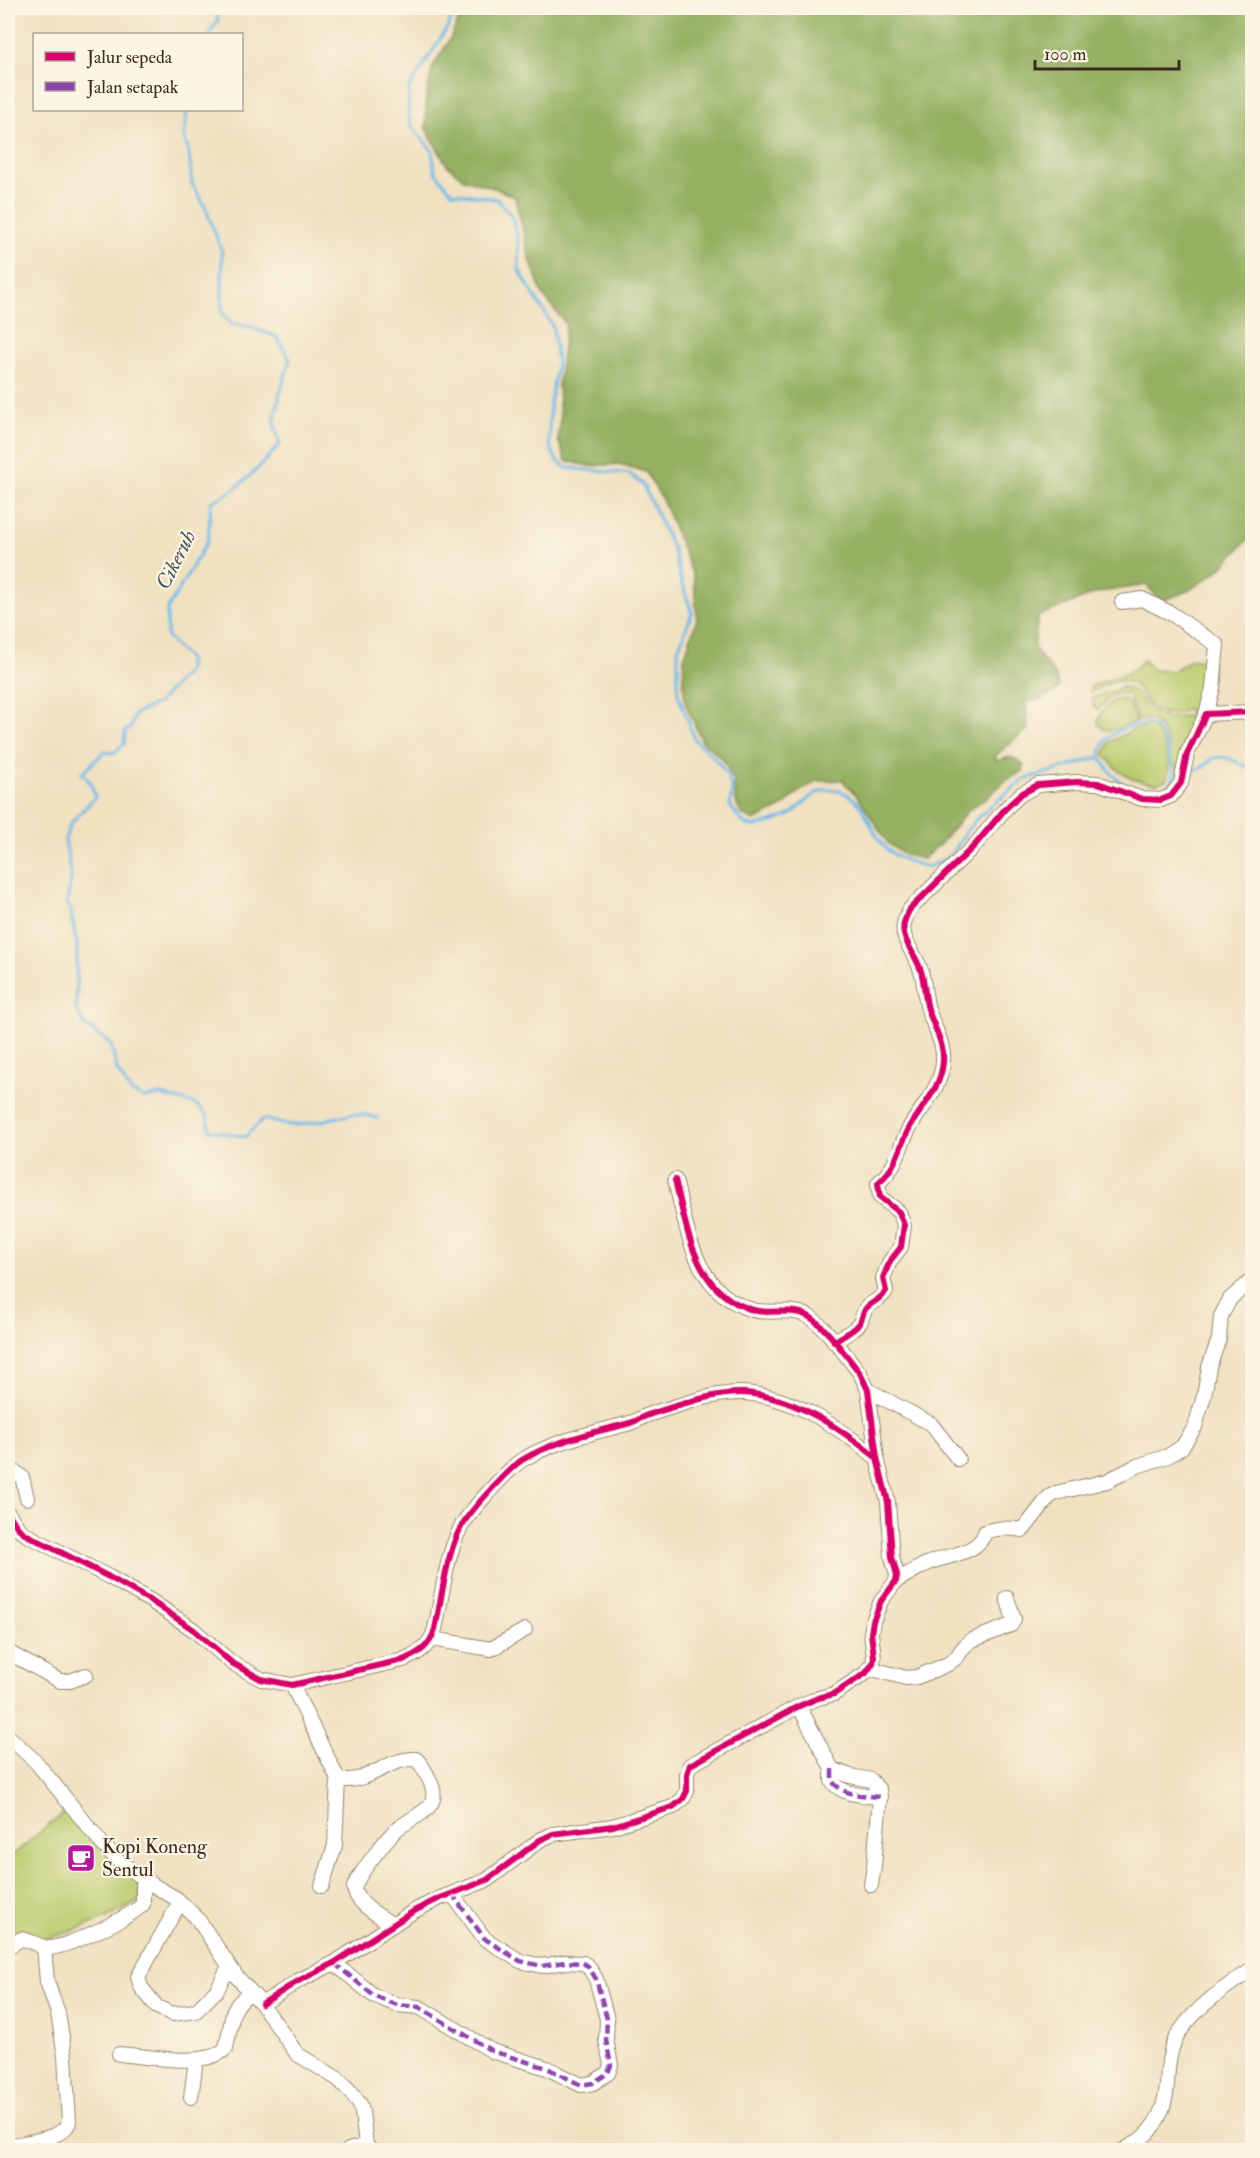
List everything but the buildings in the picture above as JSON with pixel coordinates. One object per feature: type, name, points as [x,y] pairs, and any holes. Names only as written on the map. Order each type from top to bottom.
[{"type":"street","points":[[834,1342],[854,1329],[860,1322],[863,1312],[873,1302],[882,1298],[886,1291],[883,1278],[890,1261],[901,1247],[904,1226],[899,1212],[880,1197],[878,1183],[892,1169],[909,1129],[933,1094],[943,1065],[942,1050],[927,1009],[921,969],[904,937],[904,922],[910,909],[975,845],[1005,809],[1021,794],[1038,785],[1098,783],[1133,797],[1161,800],[1175,792],[1187,754],[1206,714],[1213,688],[1216,645],[1172,614],[1142,599],[1122,603]]},
{"type":"street","points":[[1206,714],[1252,712]]},
{"type":"street","points":[[675,1180],[694,1255],[715,1287],[728,1299],[755,1311],[805,1314],[816,1321],[860,1373],[868,1390],[877,1458],[888,1502],[896,1581]]},
{"type":"street","points":[[262,2004],[334,1963],[420,1908],[487,1880],[528,1847],[554,1834],[614,1826],[673,1807],[683,1799],[687,1791],[687,1774],[690,1766],[799,1706],[834,1694],[866,1673],[874,1657],[871,1634],[873,1621],[881,1601],[896,1581],[926,1564],[973,1547],[983,1538],[985,1532],[991,1529],[1023,1530],[1049,1497],[1056,1493],[1107,1481],[1137,1466],[1168,1456],[1182,1447],[1195,1427],[1204,1396],[1209,1366],[1219,1339],[1221,1316],[1230,1299],[1252,1280]]},
{"type":"street","points":[[868,1390],[931,1424],[958,1459]]},
{"type":"street","points":[[8,1513],[18,1528],[35,1541],[109,1577],[151,1601],[194,1630],[222,1655],[248,1673],[272,1682],[292,1685],[403,1660],[425,1648],[432,1639],[450,1559],[460,1528],[476,1506],[521,1460],[551,1447],[672,1407],[720,1395],[742,1393],[777,1400],[803,1409],[877,1458]]},
{"type":"street","points":[[8,1473],[17,1473],[22,1477],[27,1498]]},
{"type":"street","points":[[869,1668],[912,1678],[948,1664],[970,1641],[1011,1625],[1014,1619],[1007,1598]]},
{"type":"street","points":[[432,1639],[491,1649],[525,1630]]},
{"type":"street","points":[[8,1652],[60,1681],[70,1681],[86,1675]]},
{"type":"street","points":[[292,1685],[338,1779],[334,1845],[322,1886]]},
{"type":"street","points":[[799,1706],[832,1769],[850,1776],[871,1779],[879,1790],[871,1885]]},
{"type":"street","points":[[8,1736],[36,1762],[118,1860],[180,1902],[197,1918],[229,1966],[262,2004],[297,2054],[338,2079],[356,2098],[362,2112],[368,2148],[349,2151]]},
{"type":"street","points":[[338,1779],[356,1780],[405,1760],[416,1759],[422,1764],[434,1787],[435,1795],[427,1808],[390,1836],[354,1887],[363,1903],[393,1925]]},
{"type":"street","points":[[8,1947],[21,1939],[51,1948],[66,1944],[136,1912],[143,1904],[143,1878]]},
{"type":"street","points":[[334,1963],[373,1995],[397,2005],[418,2007],[492,2051],[547,2068],[581,2085],[593,2083],[608,2073],[611,2064],[606,2040],[607,2019],[596,1979],[588,1966],[583,1963],[566,1962],[542,1966],[520,1960],[504,1952],[485,1939],[452,1894]]},
{"type":"street","points":[[180,1902],[138,1977],[149,1999],[157,2007],[172,2014],[196,2011],[218,1990],[229,1966]]},
{"type":"street","points":[[8,2146],[57,2135],[69,2122],[65,2056],[58,2013],[47,1982],[44,1947]]},
{"type":"street","points":[[1124,2151],[1148,2135],[1157,2120],[1165,2101],[1170,2052],[1183,2028],[1222,1990],[1252,1970]]},
{"type":"street","points":[[119,2054],[196,2060],[213,2056],[226,2048],[233,2013],[250,1991]]},
{"type":"street","points":[[190,2097],[196,2060]]},
{"type":"green space","points":[[464,8],[1252,8],[1252,535],[1218,571],[1188,591],[1160,601],[1147,585],[1099,592],[1038,616],[1034,648],[1055,675],[1059,688],[1043,698],[1026,702],[1028,729],[997,754],[995,759],[999,761],[1006,758],[1015,759],[1024,766],[1023,771],[1005,781],[989,796],[968,810],[941,843],[923,859],[905,855],[888,843],[858,797],[842,780],[817,781],[800,791],[782,807],[754,821],[741,814],[735,799],[734,782],[724,761],[702,741],[686,705],[683,682],[684,658],[697,619],[694,578],[663,501],[646,472],[620,464],[590,466],[566,461],[558,440],[560,419],[558,385],[566,324],[542,294],[529,256],[515,197],[495,188],[464,179],[447,165],[426,129],[426,98],[432,68],[450,39]]},
{"type":"green space","points":[[1209,656],[1212,664],[1198,723],[1188,710],[1164,713],[1154,709],[1131,683],[1122,681],[1091,692],[1091,686],[1126,674],[1143,660],[1153,670],[1173,671],[1190,660],[1202,660]]},
{"type":"green space","points":[[1122,687],[1134,692],[1152,710],[1164,717],[1187,716],[1191,719],[1195,729],[1177,769],[1170,758],[1163,732],[1152,720],[1137,720],[1129,695],[1116,694],[1098,710],[1094,708],[1092,698]]},
{"type":"green space","points":[[1119,698],[1128,701],[1136,722],[1115,730],[1105,730],[1098,722],[1099,718],[1112,702]]},
{"type":"green space","points":[[1151,725],[1160,736],[1169,766],[1166,780],[1156,784],[1133,779],[1120,772],[1104,755],[1109,742],[1134,729]]},
{"type":"green space","points":[[68,1809],[140,1887],[140,1901],[96,1922],[61,1935],[44,1939],[18,1937],[8,1940],[8,1859]]},
{"type":"waterway","name":"Cikeruh","points":[[210,33],[218,21],[216,8]]},
{"type":"waterway","points":[[455,8],[449,25],[409,88],[408,114],[411,126],[432,150],[435,172],[452,192],[497,199],[512,217],[518,239],[519,270],[553,327],[557,363],[550,403],[549,444],[556,460],[567,468],[630,474],[643,485],[673,549],[692,613],[678,650],[678,694],[695,740],[726,773],[732,789],[730,805],[742,821],[750,826],[761,825],[789,815],[814,794],[826,790],[843,792],[858,803],[887,850],[916,864],[928,867],[944,860],[955,850],[966,831],[979,816],[1023,780],[1100,757],[1118,780],[1140,790],[1162,789],[1168,786],[1174,773],[1180,773]]},
{"type":"waterway","name":"Cikeruh","points":[[187,111],[184,136],[189,153],[192,184],[205,206],[222,252],[222,312],[232,324],[251,327],[277,337],[290,360],[274,422],[280,444],[240,485],[211,502],[208,540],[167,610],[167,636],[188,658],[188,671],[158,703],[135,714],[131,727],[125,732],[124,744],[114,753],[104,752],[82,773],[91,783],[95,797],[71,823],[65,839],[71,877],[67,903],[77,945],[76,1009],[84,1025],[110,1043],[118,1072],[131,1092],[144,1098],[161,1095],[195,1104],[207,1115],[210,1130],[245,1137],[263,1119],[295,1125],[356,1115],[378,1118]]},
{"type":"waterway","points":[[1100,757],[1104,743],[1112,735],[1140,724],[1153,725],[1158,729],[1166,745],[1174,773]]},
{"type":"waterway","points":[[1187,772],[1204,767],[1211,759],[1218,757],[1228,758],[1252,769]]},
{"type":"marked path","points":[[832,1769],[832,1781],[842,1790],[880,1797]]},
{"type":"marked path","points":[[334,1963],[373,1995],[397,2005],[419,2007],[492,2051],[547,2068],[581,2085],[593,2083],[608,2073],[611,2065],[606,2040],[607,2019],[596,1979],[588,1966],[583,1963],[565,1962],[542,1966],[520,1961],[485,1939],[452,1894]]},
{"type":"cycle path","points":[[834,1342],[857,1327],[865,1309],[886,1291],[883,1278],[890,1261],[901,1247],[904,1225],[899,1212],[880,1197],[878,1183],[890,1170],[910,1127],[935,1088],[942,1071],[943,1055],[928,1009],[923,978],[904,933],[905,918],[910,909],[975,845],[1005,809],[1021,794],[1038,785],[1077,782],[1098,783],[1142,799],[1161,800],[1171,796],[1181,783],[1187,754],[1206,714],[1252,712]]},
{"type":"cycle path","points":[[262,2004],[298,1981],[334,1963],[414,1911],[487,1880],[540,1840],[553,1834],[613,1826],[673,1807],[683,1799],[687,1791],[687,1774],[690,1765],[799,1706],[834,1694],[866,1673],[873,1663],[871,1633],[873,1621],[881,1601],[896,1581],[897,1575],[892,1557],[888,1502],[877,1458],[868,1390],[860,1373],[815,1320],[795,1312],[753,1310],[733,1302],[718,1290],[706,1275],[697,1258],[684,1219],[675,1180]]},
{"type":"cycle path","points":[[8,1513],[18,1528],[27,1535],[151,1601],[194,1630],[232,1663],[261,1679],[292,1685],[403,1660],[424,1648],[435,1629],[448,1563],[465,1520],[508,1472],[522,1460],[548,1447],[630,1423],[688,1402],[741,1393],[770,1397],[803,1409],[819,1417],[877,1458]]},
{"type":"place","name":"Kopi Koneng Sentul","points":[[81,1858]]}]
